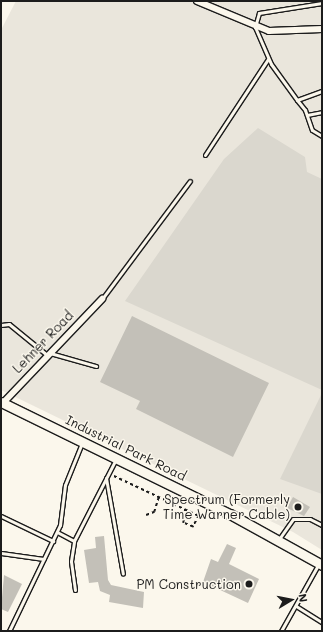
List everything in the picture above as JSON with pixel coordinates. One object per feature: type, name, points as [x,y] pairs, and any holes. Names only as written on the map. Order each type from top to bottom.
[{"type":"main road","name":"Industrial Park Road","points":[[2,402],[116,457],[278,540],[321,564]]},
{"type":"street","points":[[197,1],[255,27],[289,33],[322,29]]},
{"type":"street","name":"Lehner Road","points":[[2,402],[102,299]]},
{"type":"lane","points":[[322,3],[259,13],[255,27],[268,59],[307,115],[312,130],[322,136]]},
{"type":"lane","points":[[205,155],[268,59]]},
{"type":"lane","points":[[297,100],[322,91]]},
{"type":"lane","points":[[307,115],[322,112]]},
{"type":"lane","points":[[102,299],[190,181]]},
{"type":"lane","points":[[1,326],[8,324],[48,354],[96,366]]},
{"type":"lane","points":[[9,631],[57,532],[65,485],[83,441]]},
{"type":"lane","points":[[75,590],[71,561],[74,541],[116,457]]},
{"type":"lane","points":[[106,478],[123,574]]},
{"type":"lane","points":[[1,516],[53,541]]},
{"type":"lane","points":[[278,540],[293,519],[310,519],[322,526]]},
{"type":"lane","points":[[57,532],[74,541]]},
{"type":"lane","points":[[1,553],[44,559]]},
{"type":"lane","points":[[281,631],[321,564]]},
{"type":"lane","points":[[296,606],[322,622]]},
{"type":"path","points":[[109,473],[200,516],[193,527],[183,523],[185,509]]},
{"type":"path","points":[[146,515],[154,512],[159,496]]},
{"type":"shaded area","points":[[16,1],[322,1],[322,550],[293,532],[1,390],[1,30]]},
{"type":"shaded area","points":[[258,128],[305,157],[307,172],[322,179],[322,390],[125,301],[224,159]]},
{"type":"shaded area","points":[[322,393],[322,494],[280,479]]},
{"type":"building","points":[[132,316],[269,383],[233,457],[136,409],[140,401],[100,382]]},
{"type":"building","name":"Spectrum (Formerly Time Warner Cable)","points":[[293,497],[310,507],[304,516],[287,508]]},
{"type":"building","points":[[104,536],[108,580],[111,585],[144,592],[143,608],[109,602],[110,595],[100,591],[98,582],[89,583],[84,550],[96,548],[95,537]]},
{"type":"building","points":[[227,544],[236,548],[229,564],[259,579],[248,603],[203,582],[211,559],[218,562]]},
{"type":"building","points":[[4,575],[22,584],[8,612],[1,609]]},
{"type":"place","name":"Spectrum (Formerly Time Warner Cable)","points":[[298,507]]},
{"type":"place","name":"PM Construction","points":[[249,584]]}]
